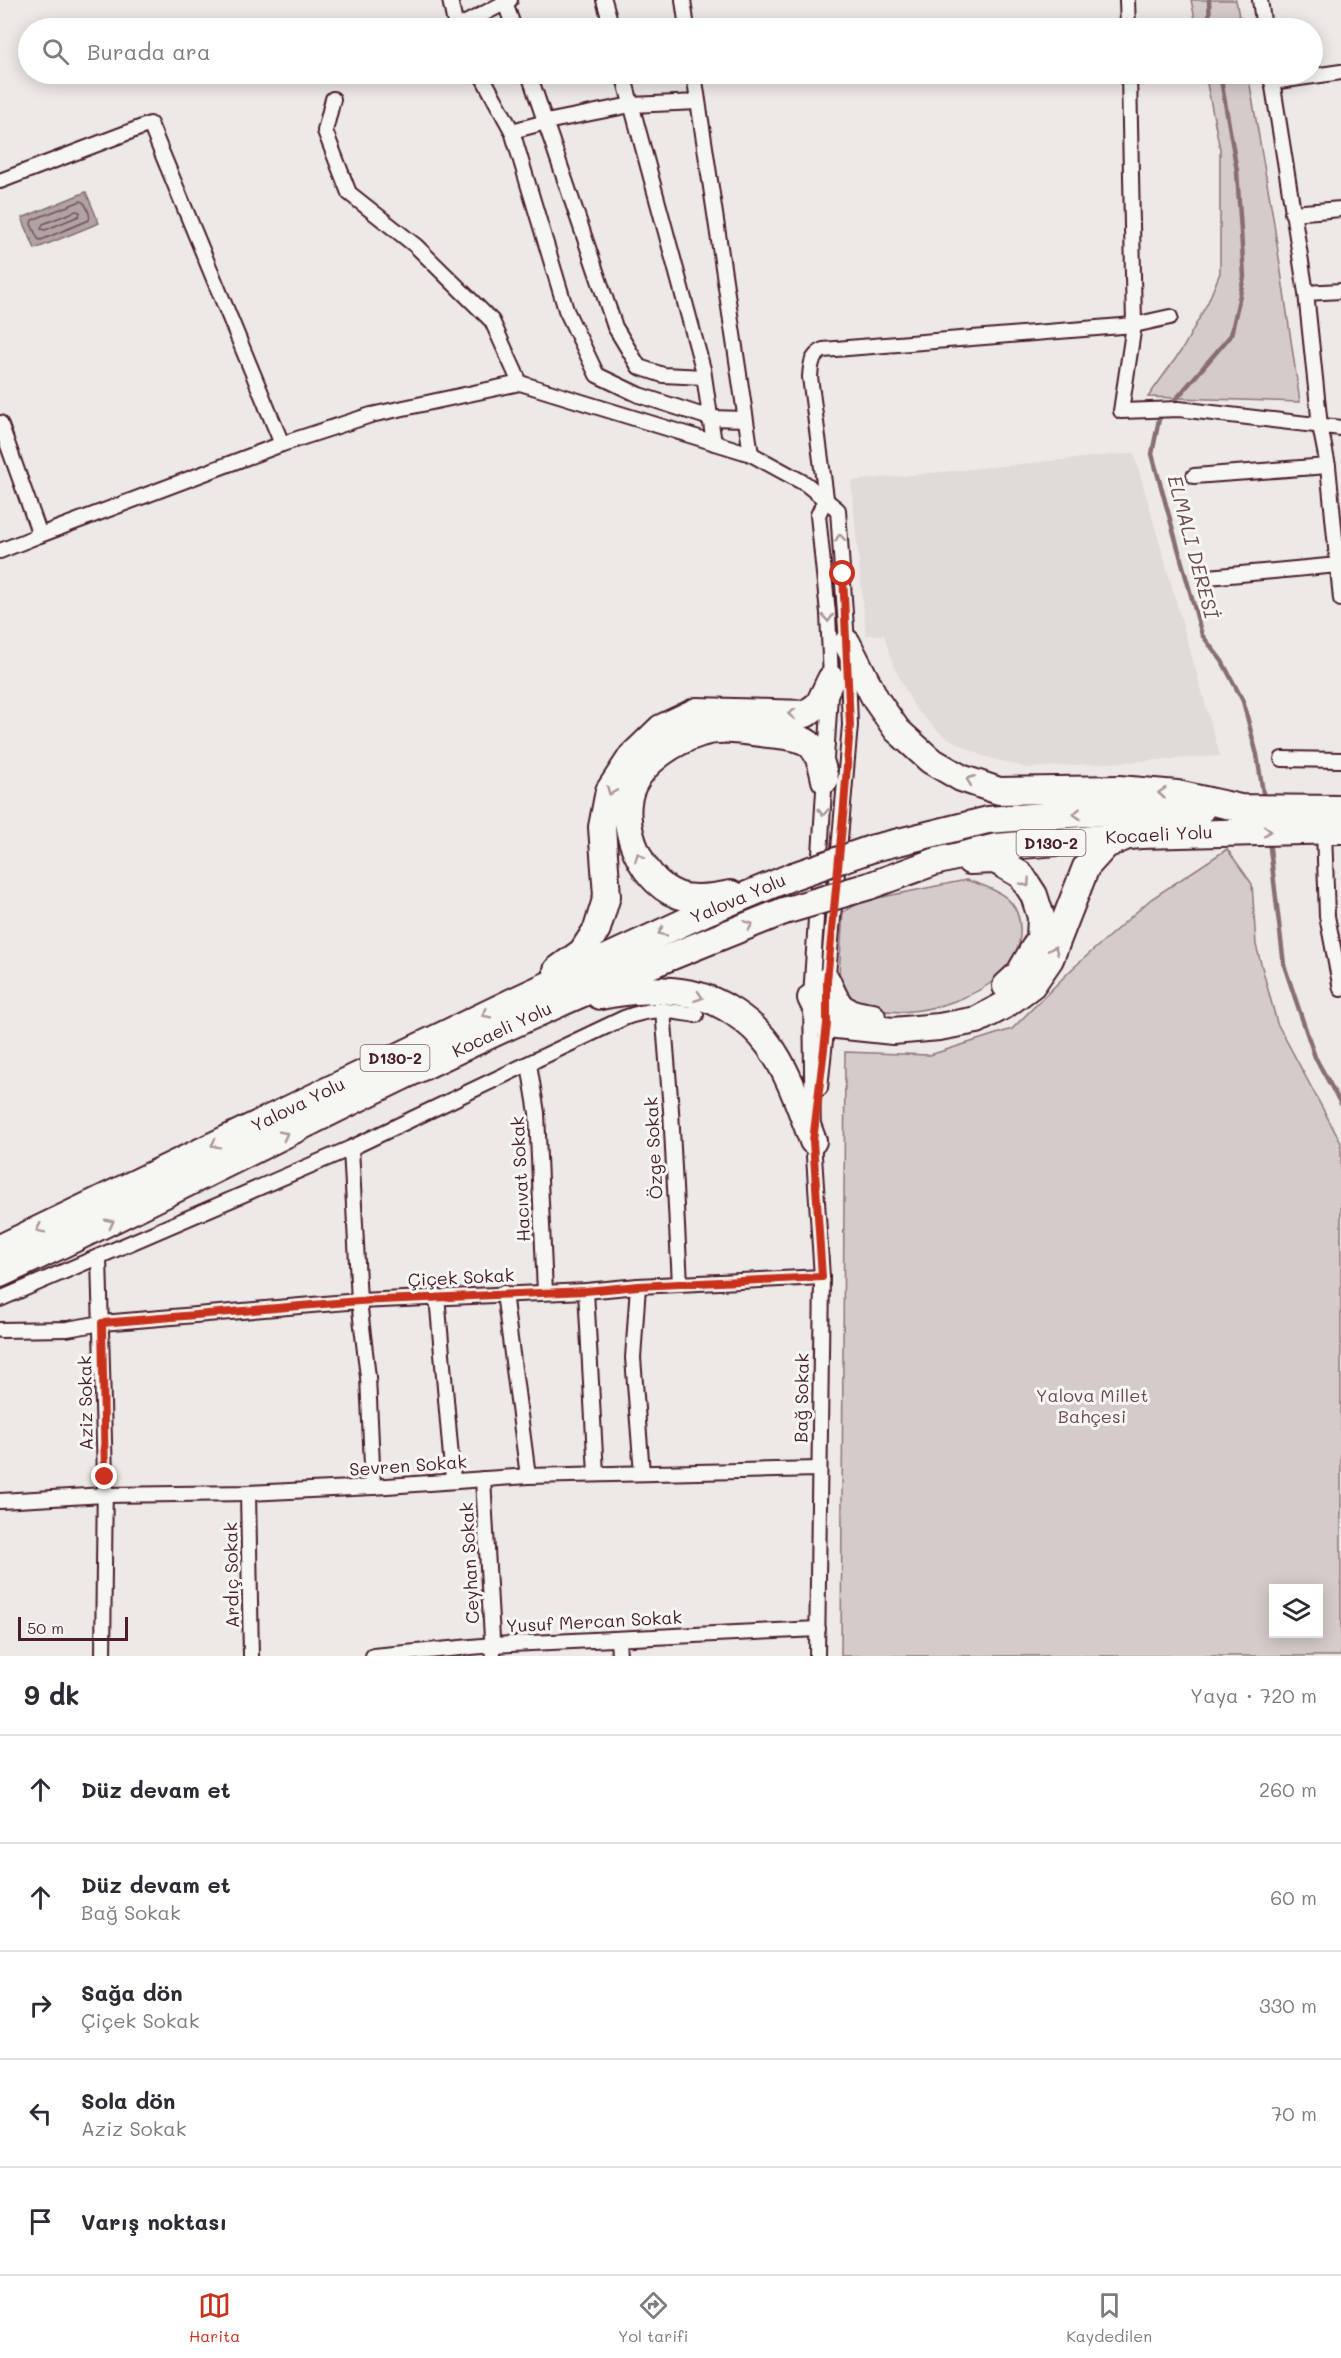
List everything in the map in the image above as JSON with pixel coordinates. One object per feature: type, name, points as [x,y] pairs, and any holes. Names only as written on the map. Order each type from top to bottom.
[{"type":"highway","points":[[847,643],[876,700],[897,730],[930,760],[961,778],[999,791],[1119,789],[1177,794],[1239,820]]},
{"type":"highway","points":[[516,1000],[582,952],[597,929],[607,896],[602,826],[609,791],[632,756],[661,728],[697,711],[806,714],[819,704],[831,679]]},
{"type":"highway","points":[[763,888],[717,897],[684,897],[661,885],[642,866],[632,840],[627,808],[633,785],[650,763],[677,742],[703,732],[737,730],[805,740],[820,755],[825,780]]},
{"type":"highway","name":"D130-2","points":[[1239,820],[1293,819],[1341,809]]},
{"type":"highway","name":"Yalova Yolu","points":[[0,1248],[516,1000],[706,912],[793,876],[874,848],[988,820],[1084,813],[1239,820]]},
{"type":"highway","name":"D130-2","points":[[1293,819],[1332,831]]},
{"type":"highway","name":"Kocaeli̇ Yolu","points":[[0,1274],[558,1004],[784,912],[869,886],[934,862],[997,848],[1141,835],[1239,820]]},
{"type":"highway","points":[[819,990],[823,1022],[827,1024],[893,1030],[939,1027],[977,1020],[1005,1005],[1032,985],[1050,959],[1086,867],[1106,845],[1127,837],[1141,835]]},
{"type":"highway","points":[[819,990],[852,1014],[885,1019],[920,1019],[975,1007],[1001,990],[1019,974],[1040,938],[1041,917],[1034,895],[1022,875],[995,860],[934,862]]},
{"type":"highway","points":[[558,1004],[610,994],[661,991],[693,994],[720,1005],[747,1023],[769,1044],[786,1076],[813,1141]]},
{"type":"street","points":[[450,0],[454,18]]},
{"type":"street","points":[[474,18],[506,0],[511,18]]},
{"type":"street","points":[[604,0],[609,18]]},
{"type":"street","points":[[683,0],[686,18]]},
{"type":"street","points":[[1127,0],[1128,18]]},
{"type":"street","points":[[1260,0],[1263,18]]},
{"type":"street","points":[[1323,74],[1341,72]]},
{"type":"street","points":[[486,84],[512,131],[566,310],[597,375],[639,395],[710,418],[745,419]]},
{"type":"street","points":[[533,84],[615,327],[639,367],[663,375],[704,377]]},
{"type":"street","points":[[626,84],[704,377],[714,443]]},
{"type":"street","points":[[695,84],[751,454]]},
{"type":"street","points":[[1129,84],[1134,325],[1121,411],[1179,409],[1341,428]]},
{"type":"street","points":[[1273,84],[1306,294],[1320,426],[1328,466],[1341,599]]},
{"type":"street","points":[[333,99],[325,131],[349,193],[416,246],[492,321],[520,383]]},
{"type":"street","points":[[512,131],[631,105],[698,102]]},
{"type":"street","points":[[0,181],[150,123],[282,444]]},
{"type":"street","points":[[1292,213],[1341,209]]},
{"type":"street","points":[[1306,294],[1341,291]]},
{"type":"street","points":[[813,1141],[825,780],[831,679],[828,613],[818,515],[826,498],[810,377],[814,355],[823,350],[1134,325],[1170,317]]},
{"type":"street","points":[[0,551],[282,444],[371,414],[520,383],[751,454],[806,484],[838,510],[850,725],[844,806],[819,990]]},
{"type":"street","points":[[0,423],[40,535]]},
{"type":"street","points":[[1194,476],[1328,466]]},
{"type":"street","points":[[1208,577],[1338,565]]},
{"type":"street","points":[[1282,759],[1341,760]]},
{"type":"street","points":[[1332,831],[1328,916],[1341,989]]},
{"type":"street","points":[[0,1299],[351,1148],[624,1018],[646,1010],[696,1015]]},
{"type":"street","name":"Özge Sokak","points":[[663,1010],[680,1284]]},
{"type":"street","points":[[813,1141],[827,1024]]},
{"type":"street","name":"Hacıvat Sokak","points":[[529,1064],[537,1113],[545,1292]]},
{"type":"street","name":"Bağ Sokak","points":[[813,1141],[822,1277],[817,1656]]},
{"type":"street","points":[[351,1148],[359,1301],[368,1377],[373,1487]]},
{"type":"street","name":"Aziz Sokak","points":[[99,1258],[105,1495],[104,1656]]},
{"type":"street","name":"Çiçek Sokak","points":[[0,1330],[67,1329],[102,1323],[359,1301],[822,1277]]},
{"type":"street","points":[[638,1286],[633,1358],[642,1473]]},
{"type":"street","points":[[586,1291],[596,1474]]},
{"type":"street","points":[[504,1293],[528,1476]]},
{"type":"street","points":[[437,1296],[453,1480]]},
{"type":"street","name":"Sevren Sokak","points":[[0,1502],[105,1495],[248,1493],[373,1487],[528,1476],[818,1469]]},
{"type":"street","name":"Ceyhan Sokak","points":[[483,1479],[493,1651]]},
{"type":"street","name":"Ardıç Sokak","points":[[248,1493],[251,1656]]},
{"type":"street","name":"Yusuf Mercan Sokak","points":[[373,1656],[493,1651],[618,1639],[818,1629]]},
{"type":"street","points":[[618,1639],[619,1656]]},
{"type":"shaded area","points":[[1134,453],[1220,756],[1027,768],[983,756],[942,735],[915,708],[894,667],[884,635],[866,635],[851,481]]},
{"type":"green space","points":[[1191,0],[1236,0],[1239,18],[1195,18]]},
{"type":"green space","points":[[1207,84],[1250,84],[1273,217],[1300,402],[1148,397],[1183,348],[1208,302],[1220,273],[1220,149]]},
{"type":"green space","name":"Yalova Millet Bahçesi","points":[[1227,849],[1252,884],[1256,945],[1277,1023],[1341,1143],[1341,1656],[841,1656],[845,1052],[930,1055],[1012,1029],[1072,969],[1151,899]]},
{"type":"green space","points":[[966,880],[1000,893],[1015,907],[1019,917],[1019,944],[1014,961],[1006,972],[979,990],[959,999],[916,1011],[894,1012],[873,1009],[854,1002],[838,990],[843,912],[863,901]]},
{"type":"water","points":[[86,192],[99,223],[35,249],[22,218]]},
{"type":"waterway","name":"ELMALI DERESİ","points":[[1209,0],[1210,18]]},
{"type":"waterway","name":"ELMALI DERESİ","points":[[1171,405],[1231,335],[1244,277],[1237,171],[1222,84]]},
{"type":"waterway","name":"ELMALI DERESİ","points":[[1163,414],[1159,419],[1152,454],[1202,635],[1222,661],[1243,701],[1257,755],[1264,799]]},
{"type":"waterway","name":"ELMALI DERESİ","points":[[1269,840],[1284,965],[1315,1057],[1341,1104]]},
{"type":"route","points":[[105,1477],[102,1323],[359,1301],[822,1277],[813,1141],[827,1024],[827,981],[850,725],[843,574]]}]
